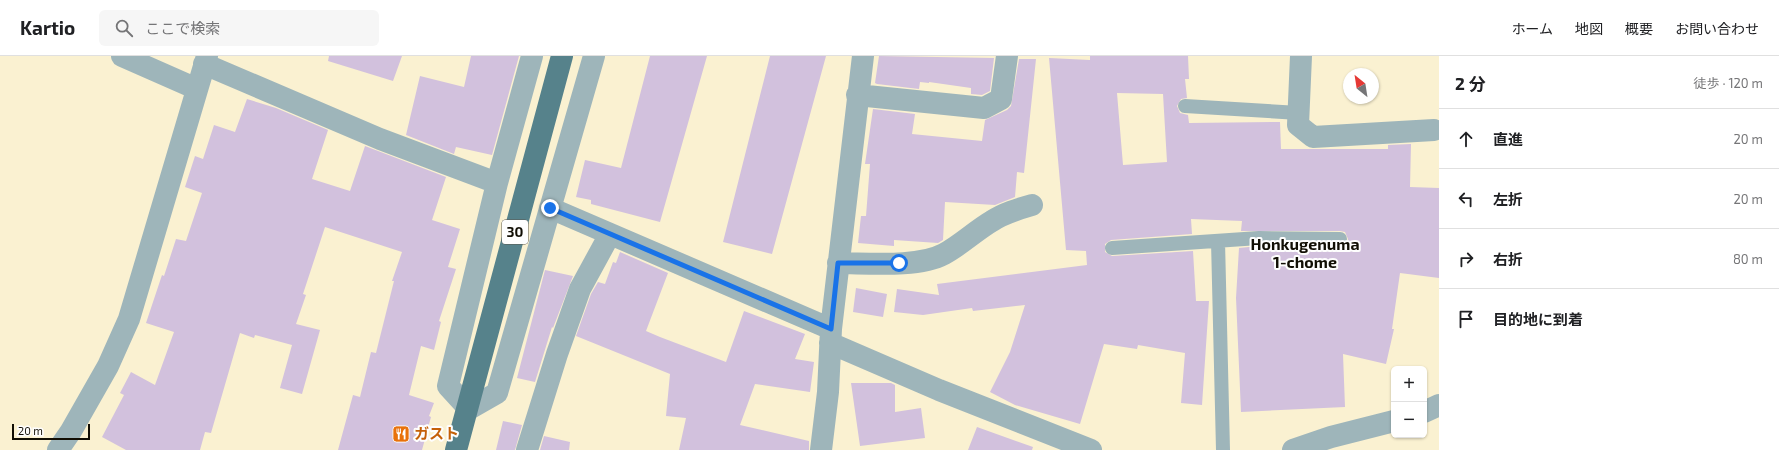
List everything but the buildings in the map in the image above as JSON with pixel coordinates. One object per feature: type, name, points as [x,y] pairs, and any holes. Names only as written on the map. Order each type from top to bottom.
[{"type":"main road","name":"30","points":[[456,450],[469,408],[562,56]]},
{"type":"street","points":[[122,56],[197,89]]},
{"type":"street","points":[[532,56],[497,183],[448,386],[469,408],[497,393],[594,56]]},
{"type":"street","points":[[821,450],[828,392],[830,336],[857,95],[863,56]]},
{"type":"street","points":[[857,95],[984,108],[1001,99],[1007,56]]},
{"type":"street","points":[[1301,56],[1298,125],[1313,137],[1434,130]]},
{"type":"street","points":[[58,450],[71,431],[108,366],[129,319],[206,60],[380,139],[497,183]]},
{"type":"street","points":[[838,263],[899,263],[924,261],[944,255],[992,220],[1032,205]]},
{"type":"street","points":[[550,208],[610,234],[830,336],[940,390],[1089,450]]},
{"type":"street","points":[[527,450],[556,354],[580,289],[610,234]]},
{"type":"street","points":[[1427,411],[1439,405]]},
{"type":"street","points":[[1293,450],[1331,437],[1391,422]]},
{"type":"lane","points":[[1185,106],[1299,113]]},
{"type":"lane","points":[[1112,248],[1259,238],[1340,240]]},
{"type":"lane","points":[[1218,241],[1223,450]]},
{"type":"place","name":"ガスト","points":[[401,434]]},
{"type":"district","name":"Honkugenuma 1-chome","points":[[1305,253]]},
{"type":"route","points":[[550,208],[831,329],[838,263],[899,263]]}]
